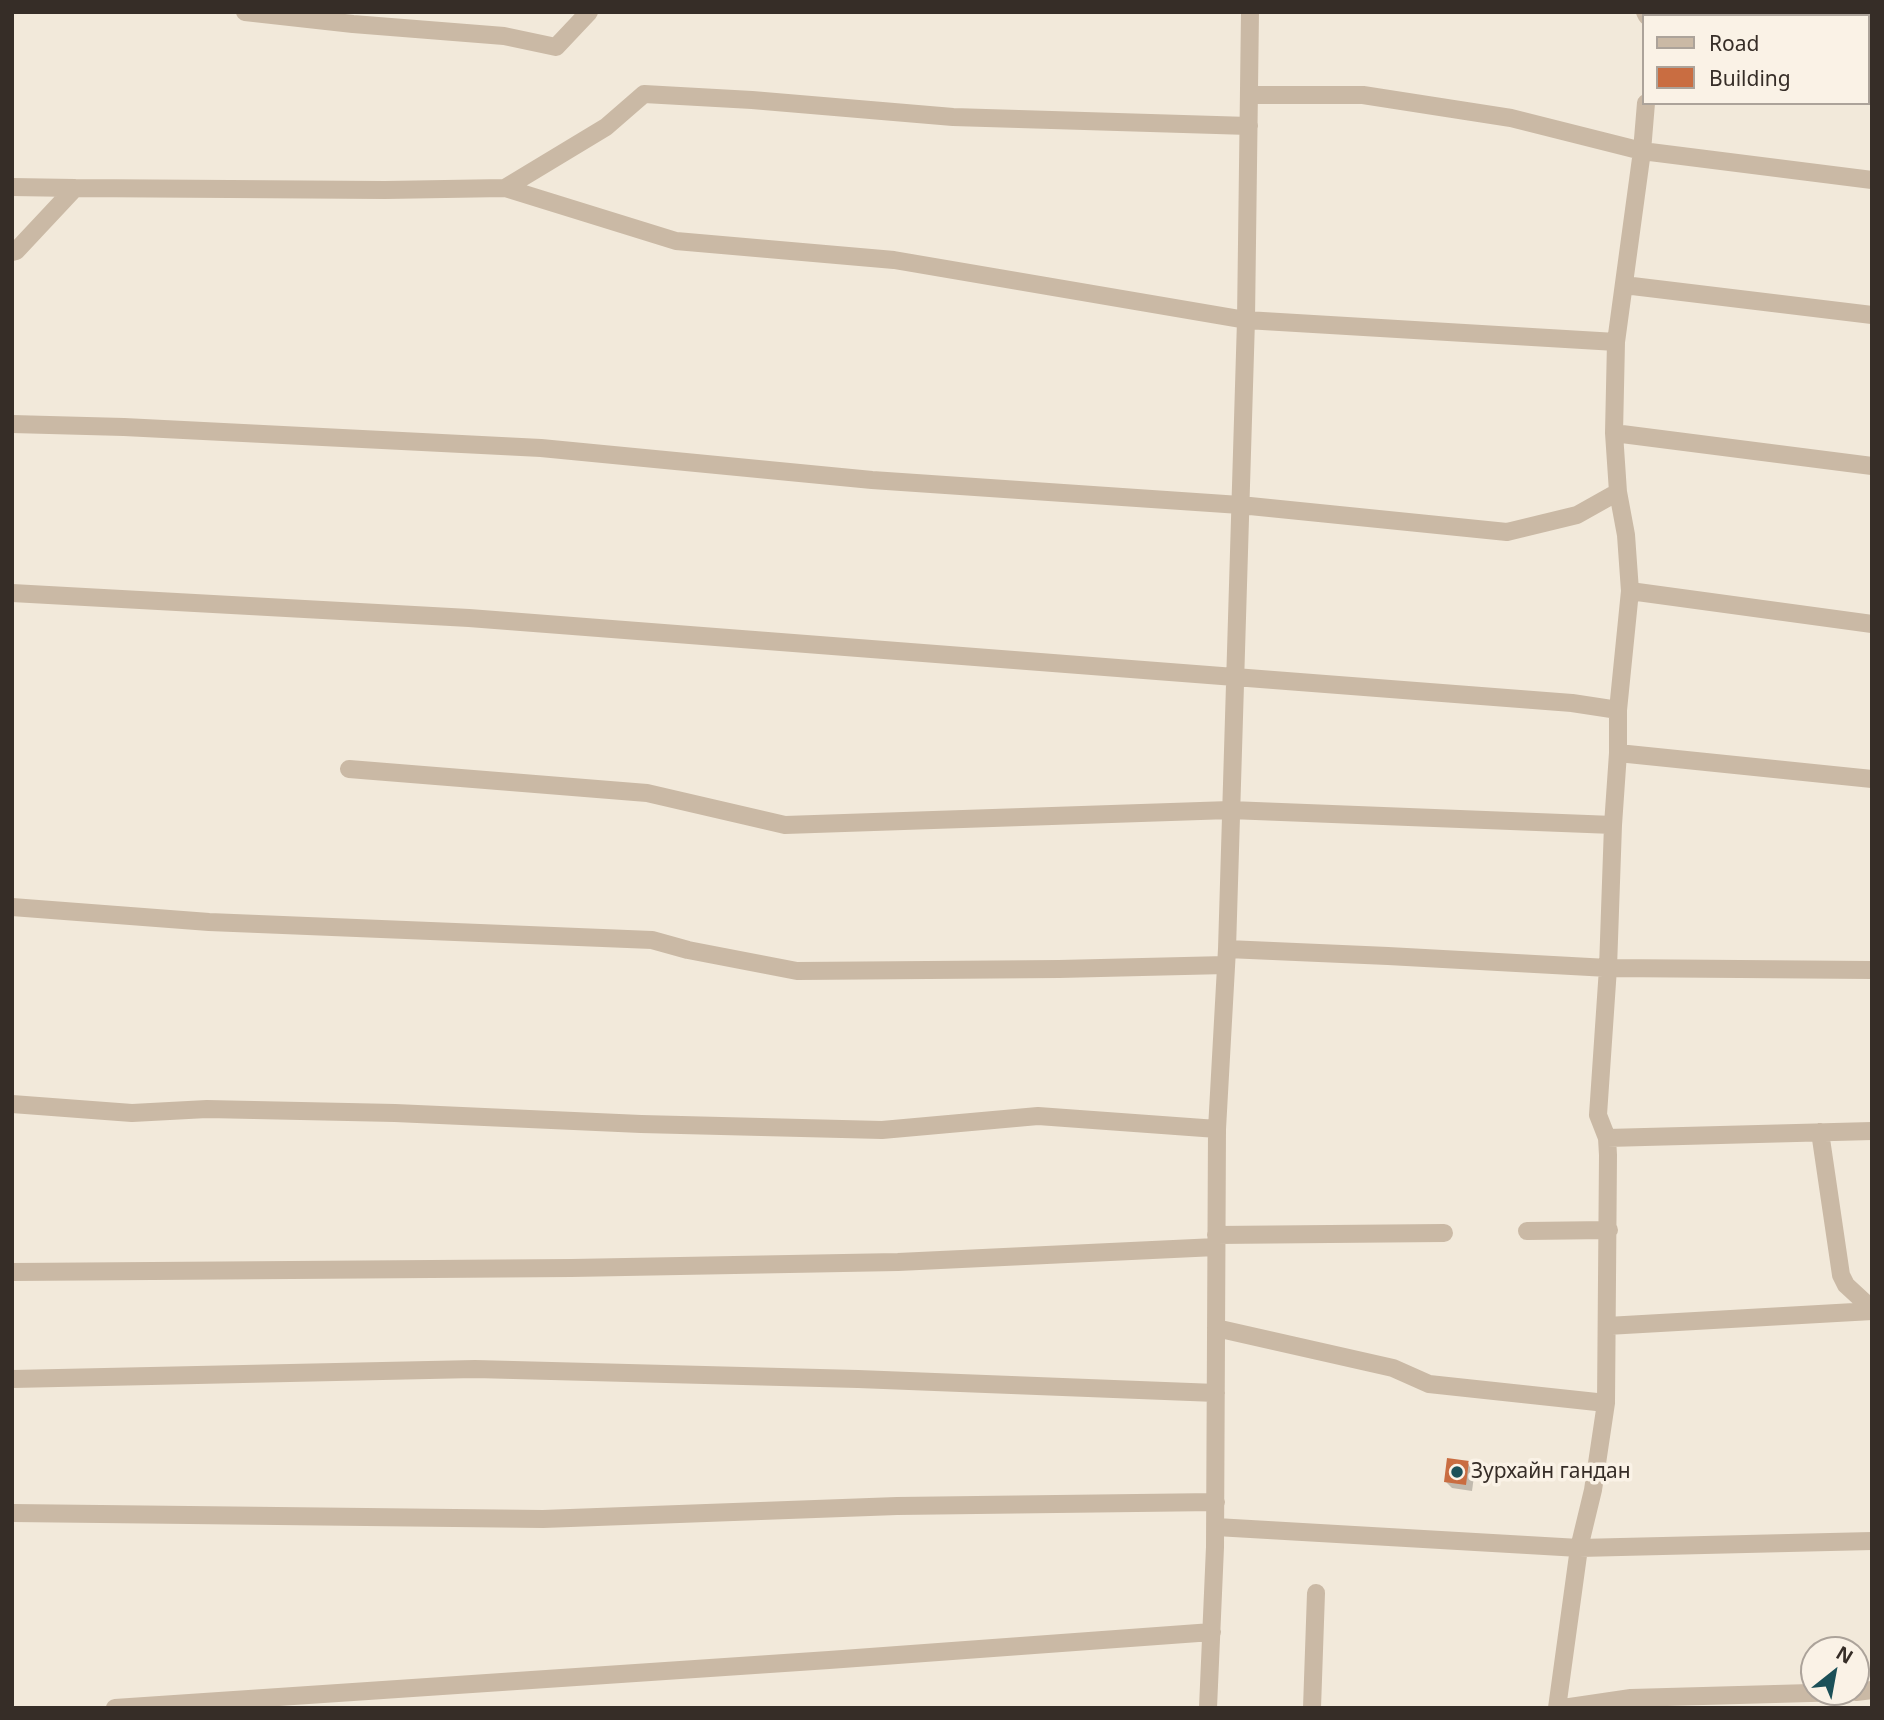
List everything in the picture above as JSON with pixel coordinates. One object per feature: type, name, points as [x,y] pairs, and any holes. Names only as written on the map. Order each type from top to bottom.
[{"type":"street","points":[[245,12],[504,36],[556,47],[589,12]]},
{"type":"street","points":[[1208,1708],[1216,1527],[1217,1129],[1226,957],[1246,320],[1250,12]]},
{"type":"street","points":[[505,188],[606,127],[644,94],[953,117],[1248,126]]},
{"type":"street","points":[[1249,95],[1363,95],[1511,118],[1642,151],[1872,180]]},
{"type":"street","points":[[1557,1708],[1578,1548],[1593,1490],[1606,1403],[1609,1230],[1607,1138],[1598,1115],[1608,968],[1618,710],[1630,591],[1614,433],[1616,342],[1646,105]]},
{"type":"street","points":[[12,187],[385,190],[505,188],[676,241],[894,260],[1246,320],[1616,342]]},
{"type":"street","points":[[12,252],[16,251],[75,188]]},
{"type":"street","points":[[1624,285],[1872,315]]},
{"type":"street","points":[[12,424],[124,427],[541,449],[872,480],[1240,505],[1507,532],[1577,515],[1618,492]]},
{"type":"street","points":[[1614,433],[1872,466]]},
{"type":"street","points":[[1630,591],[1872,624]]},
{"type":"street","points":[[12,593],[469,618],[1235,676],[1572,703],[1618,710]]},
{"type":"street","points":[[1618,753],[1872,779]]},
{"type":"street","points":[[349,769],[647,793],[785,825],[1230,810],[1613,825]]},
{"type":"street","points":[[12,907],[209,922],[652,940],[688,950],[797,971],[1059,969],[1226,957],[1388,956],[1608,968],[1872,970]]},
{"type":"street","points":[[12,1104],[132,1113],[207,1109],[395,1113],[641,1124],[882,1130],[1038,1116],[1217,1129]]},
{"type":"street","points":[[1607,1138],[1872,1131]]},
{"type":"street","points":[[1820,1132],[1841,1275],[1846,1285],[1872,1310]]},
{"type":"street","points":[[1527,1230],[1609,1230]]},
{"type":"street","points":[[12,1272],[570,1268],[898,1262],[1216,1241],[1444,1233]]},
{"type":"street","points":[[1607,1325],[1872,1310]]},
{"type":"street","points":[[1216,1328],[1393,1368],[1429,1384],[1606,1403]]},
{"type":"street","points":[[12,1379],[475,1369],[858,1379],[1216,1393]]},
{"type":"street","points":[[12,1513],[543,1519],[897,1506],[1216,1502]]},
{"type":"street","points":[[1216,1527],[1578,1548],[1872,1541]]},
{"type":"street","points":[[1312,1708],[1316,1593]]},
{"type":"street","points":[[116,1708],[1212,1632]]},
{"type":"street","points":[[1563,1708],[1630,1698],[1800,1693]]},
{"type":"building","name":"Зурхайн гандан","points":[[1447,1458],[1469,1461],[1466,1485],[1444,1482]]},
{"type":"place","name":"Зурхайн гандан","points":[[1457,1472]]}]
